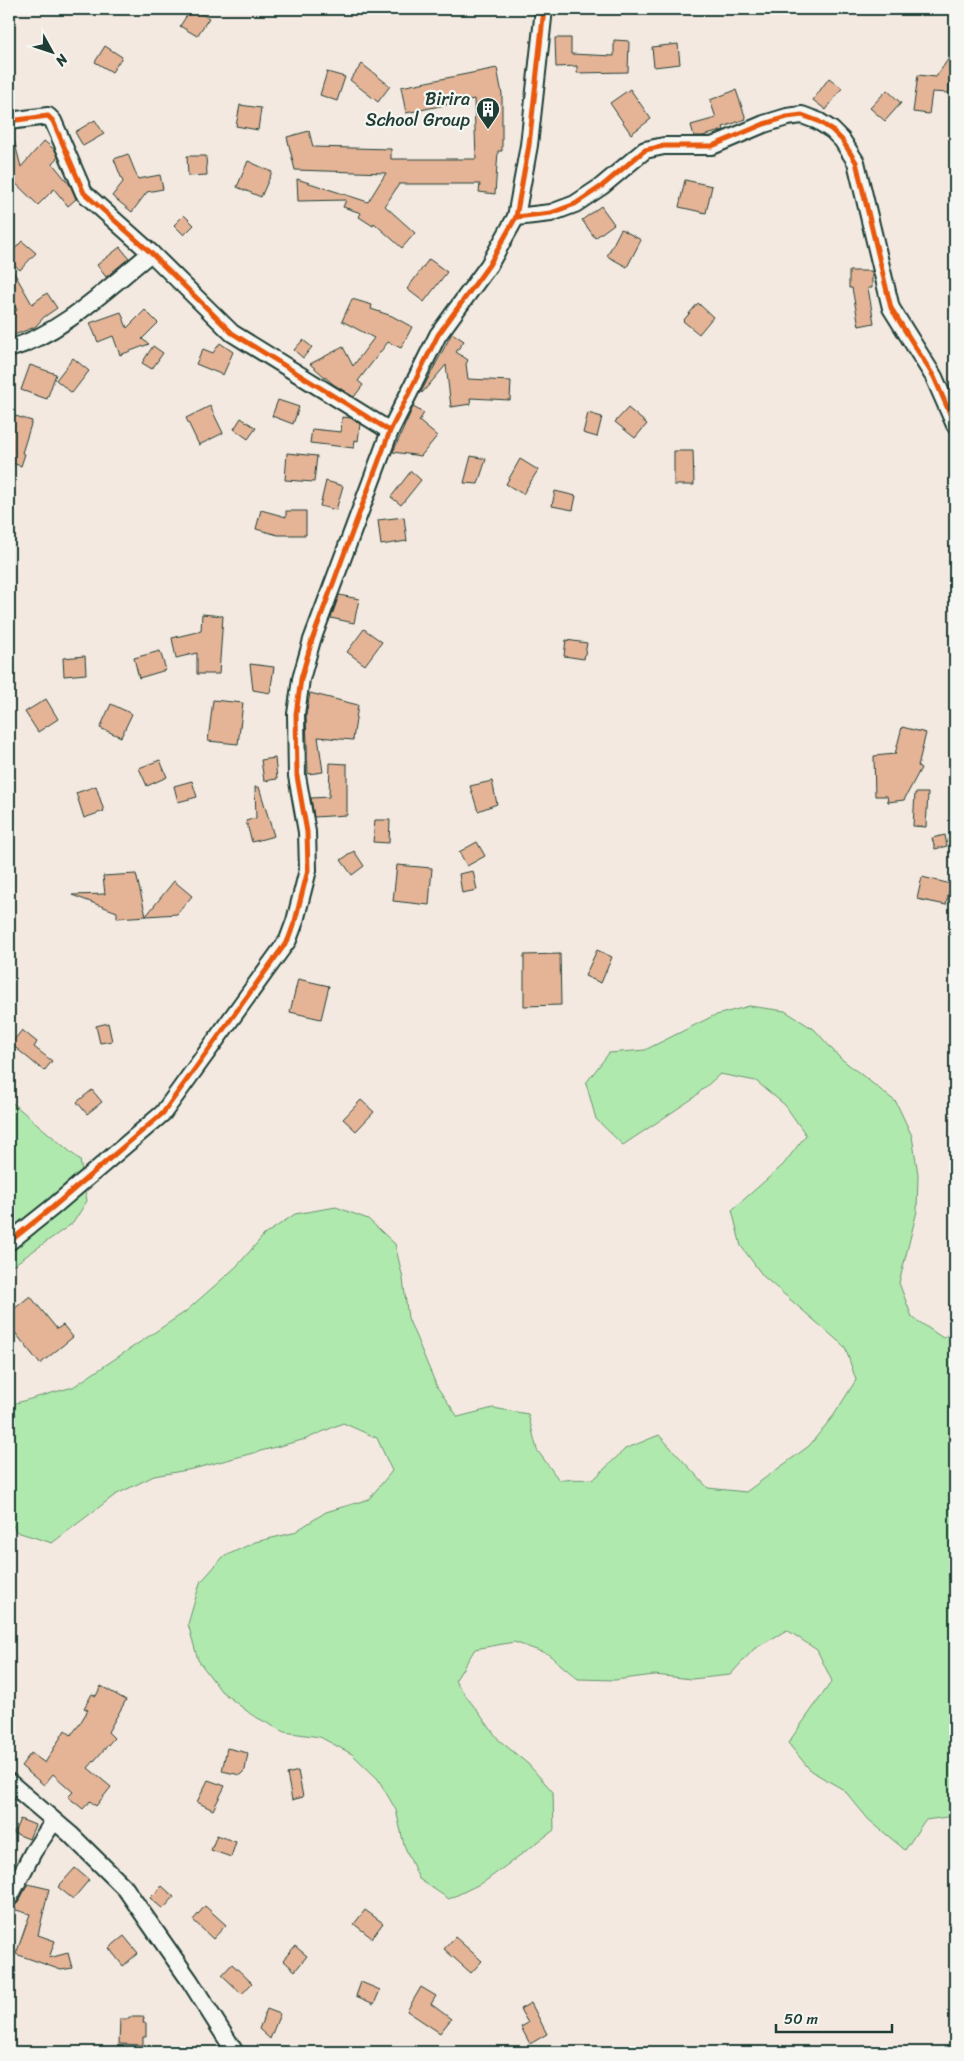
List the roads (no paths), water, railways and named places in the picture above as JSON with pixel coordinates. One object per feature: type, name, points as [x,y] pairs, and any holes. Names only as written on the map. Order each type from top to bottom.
[{"type":"street","points":[[9,1242],[54,1208],[163,1112],[288,940],[295,922],[308,870],[307,832],[298,776],[296,714],[301,679],[312,640],[390,431],[438,335],[489,265],[516,216],[529,144],[544,9]]},
{"type":"street","points":[[516,216],[551,214],[574,204],[602,186],[644,150],[664,146],[712,146],[764,124],[786,117],[802,115],[813,119],[837,135],[856,162],[891,308],[934,377],[955,424]]},
{"type":"street","points":[[9,121],[50,117],[84,193],[151,253],[232,334],[390,431]]},
{"type":"street","points":[[9,349],[29,343],[54,329],[151,253]]},
{"type":"street","points":[[9,1782],[54,1820],[125,1888],[190,1981],[235,2052]]},
{"type":"street","points":[[9,1898],[33,1852],[54,1820]]},
{"type":"place","name":"Birira School Group","points":[[488,130]]}]
